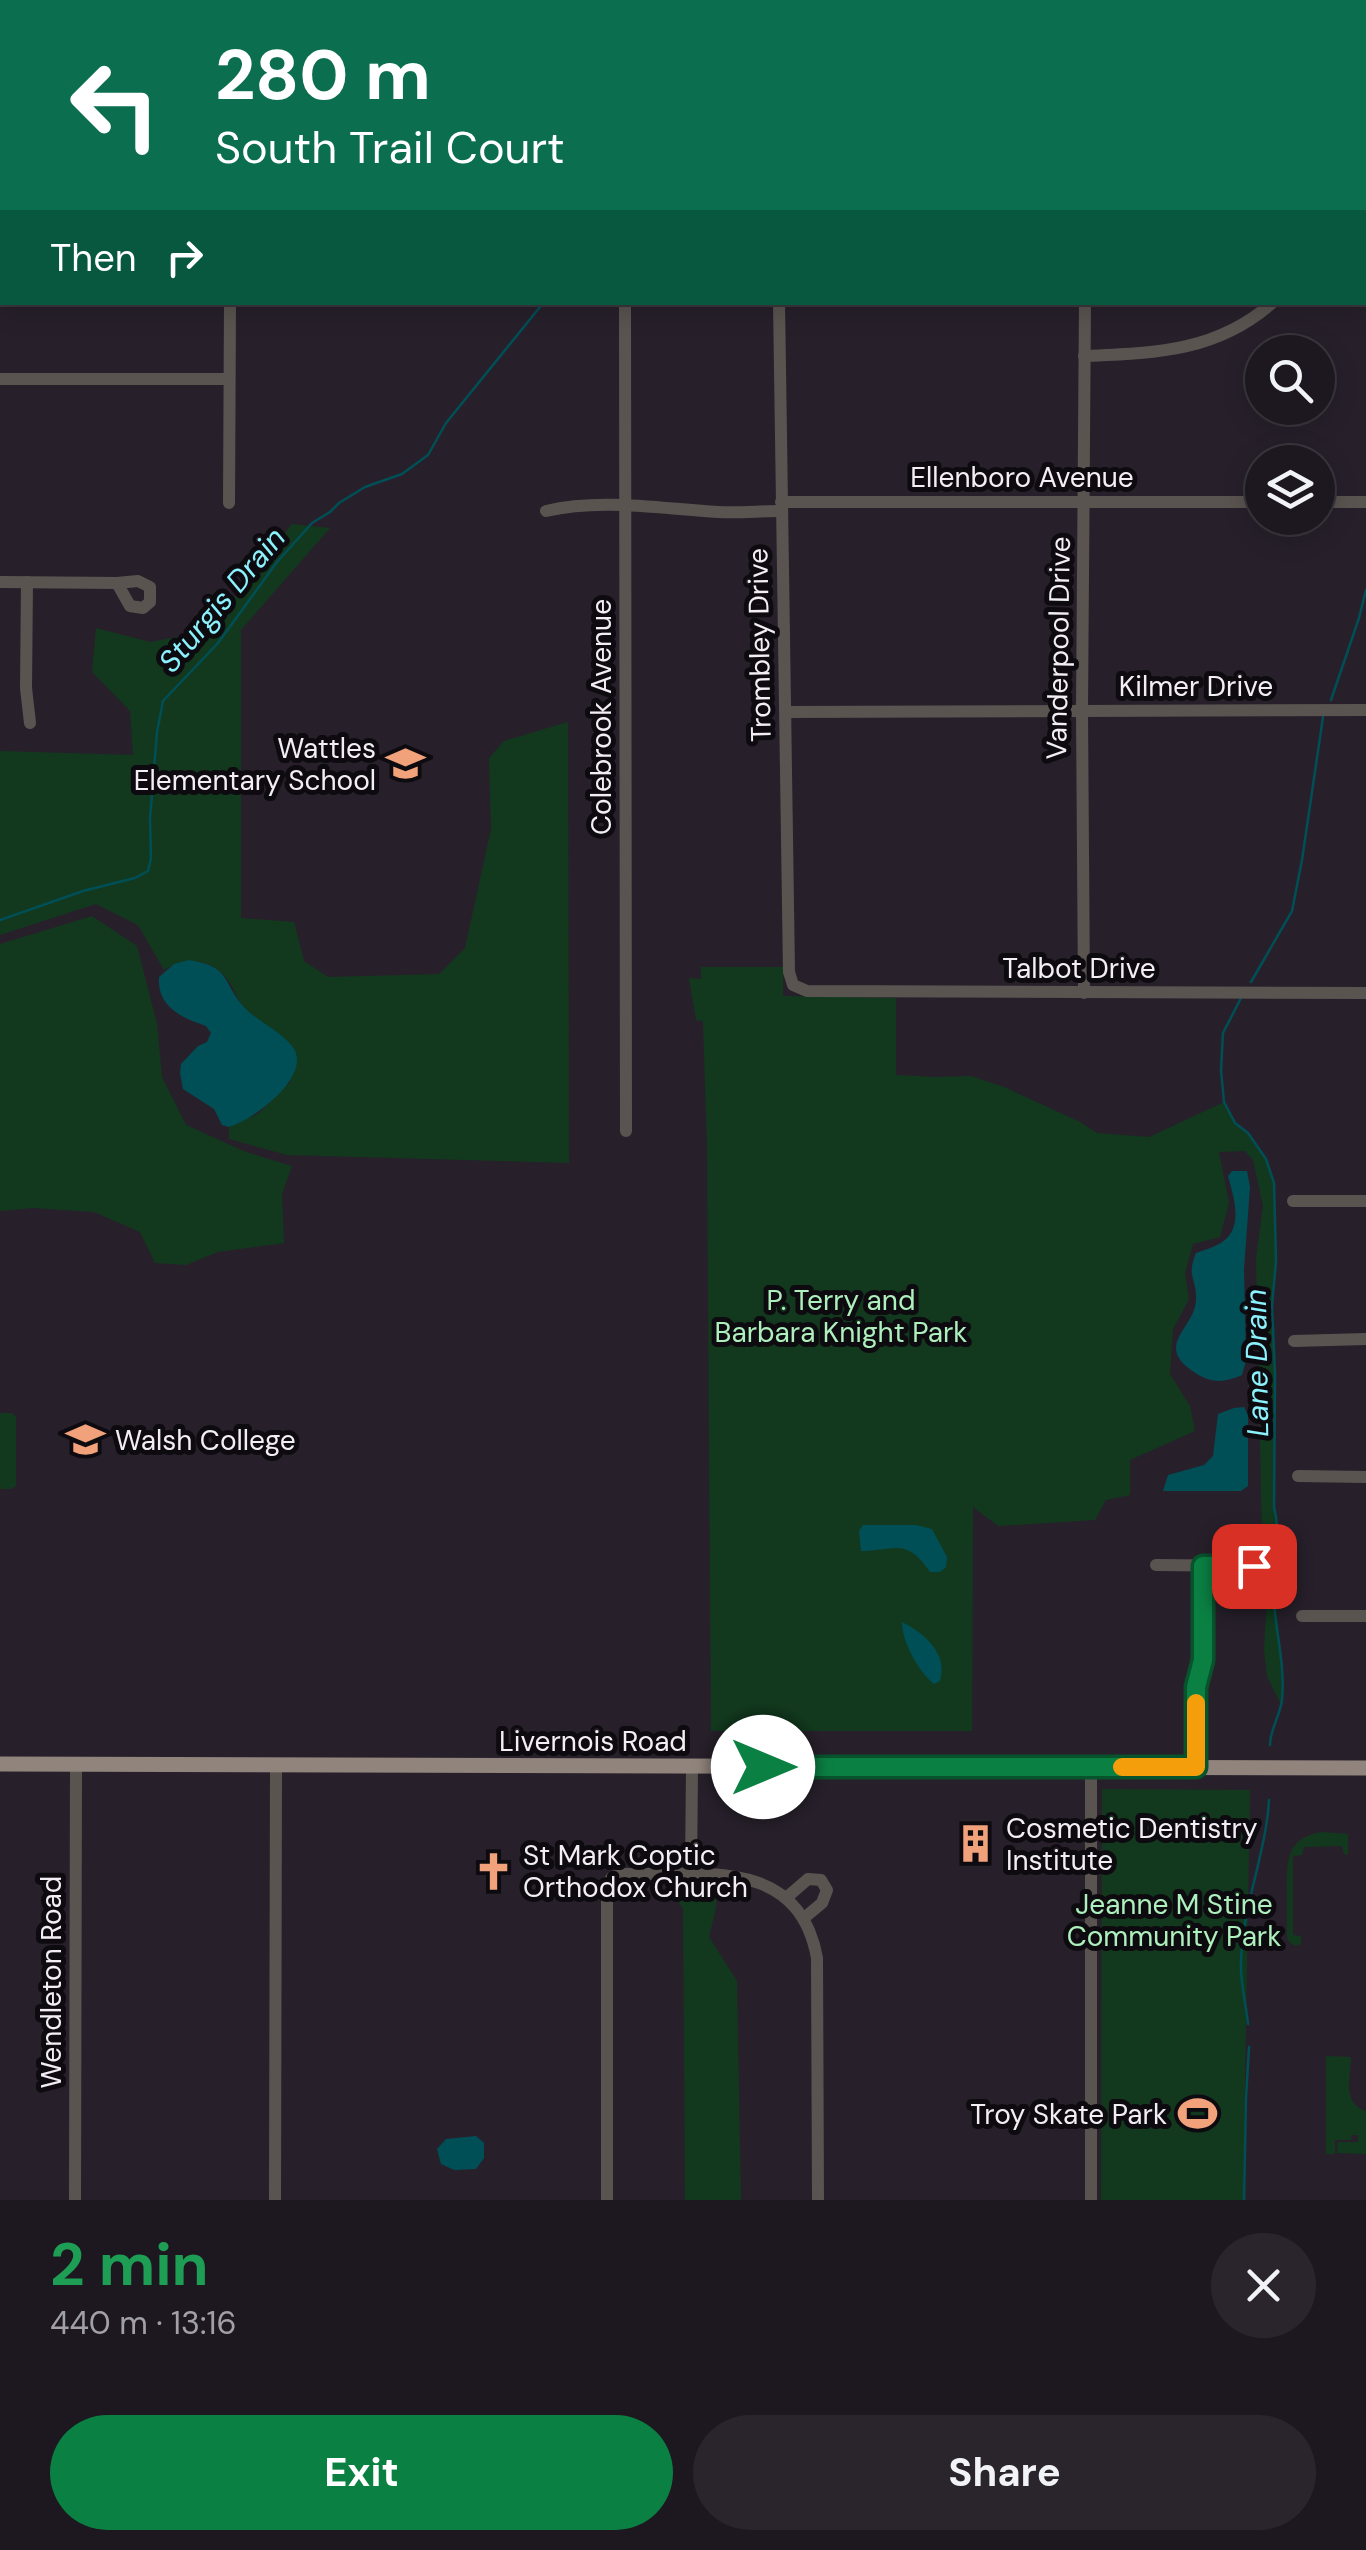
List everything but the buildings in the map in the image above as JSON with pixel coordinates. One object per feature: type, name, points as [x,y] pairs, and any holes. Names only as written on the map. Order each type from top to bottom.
[{"type":"main road","name":"Livernois Road","points":[[0,1764],[1366,1768]]},
{"type":"street","points":[[229,503],[230,305]]},
{"type":"street","name":"Colebrook Avenue","points":[[625,305],[626,1132]]},
{"type":"street","name":"Trombley Drive","points":[[779,305],[788,972],[793,985]]},
{"type":"street","name":"Vanderpool Drive","points":[[1084,305],[1084,993]]},
{"type":"street","points":[[1084,356],[1194,346],[1230,334],[1270,305]]},
{"type":"street","points":[[0,379],[229,379]]},
{"type":"street","name":"Ellenboro Avenue","points":[[546,511],[569,506],[626,505],[723,512],[781,507],[1245,502]]},
{"type":"street","points":[[1335,502],[1366,502]]},
{"type":"street","points":[[0,582],[117,583]]},
{"type":"street","points":[[27,582],[26,688],[30,723]]},
{"type":"street","name":"Kilmer Drive","points":[[786,712],[1366,710]]},
{"type":"street","name":"Talbot Drive","points":[[793,985],[807,991],[1366,993]]},
{"type":"street","points":[[1292,1200],[1366,1201]]},
{"type":"street","points":[[1294,1342],[1366,1340]]},
{"type":"street","points":[[1298,1476],[1366,1477]]},
{"type":"street","points":[[1156,1565],[1254,1566]]},
{"type":"street","points":[[1196,1767],[1196,1687],[1203,1660],[1203,1566]]},
{"type":"street","points":[[1302,1616],[1366,1616]]},
{"type":"street","name":"Wendleton Road","points":[[76,1765],[76,2200]]},
{"type":"street","points":[[274,2200],[276,1765]]},
{"type":"street","points":[[692,1767],[692,1875]]},
{"type":"street","points":[[1091,2200],[1092,1767]]},
{"type":"street","points":[[607,2200],[607,1885],[617,1875],[740,1876],[764,1884],[786,1898],[804,1918],[817,1958],[818,2200]]},
{"type":"street","points":[[786,1898],[808,1879],[821,1880],[825,1898],[804,1918]]},
{"type":"green space","points":[[292,524],[330,528],[241,630],[241,918],[294,922],[304,961],[328,977],[439,974],[465,948],[491,829],[489,758],[504,741],[568,722],[569,1163],[287,1155],[229,1139],[229,1127],[259,1113],[290,1082],[292,1046],[248,1012],[221,972],[197,962],[180,963],[164,970],[138,925],[96,904],[0,935],[0,751],[133,755],[130,711],[92,672],[96,628],[150,642],[208,631]]},
{"type":"green space","points":[[92,916],[137,946],[157,1024],[162,1077],[186,1125],[246,1152],[292,1166],[282,1194],[284,1243],[218,1252],[186,1265],[155,1263],[140,1232],[94,1212],[33,1208],[0,1211],[0,944]]},
{"type":"green space","name":"P. Terry and Barbara Knight Park","points":[[701,967],[783,967],[783,996],[896,998],[896,1075],[971,1076],[1004,1087],[1097,1133],[1149,1137],[1224,1102],[1235,1123],[1248,1133],[1266,1159],[1275,1191],[1274,1507],[1279,1532],[1273,1579],[1283,1674],[1281,1705],[1267,1676],[1264,1649],[1267,1600],[1256,1259],[1263,1206],[1253,1160],[1245,1151],[1219,1152],[1229,1203],[1220,1237],[1193,1244],[1185,1273],[1189,1299],[1173,1329],[1170,1374],[1190,1406],[1195,1431],[1130,1460],[1130,1495],[1106,1500],[1095,1520],[998,1526],[973,1507],[972,1731],[711,1731],[707,1145],[703,1021],[696,1020],[689,978],[701,979]]},
{"type":"green space","points":[[0,1413],[16,1417],[16,1486],[11,1489],[0,1489]]},
{"type":"green space","name":"Jeanne M Stine Community Park","points":[[1102,1789],[1250,1790],[1243,2200],[1101,2200]]},
{"type":"green space","points":[[1322,1832],[1348,1834],[1348,1855],[1342,1846],[1304,1847],[1302,1855],[1293,1856],[1293,1935],[1301,1936],[1301,1944],[1295,1946],[1287,1936],[1290,1854],[1300,1840]]},
{"type":"green space","points":[[671,1889],[716,1889],[709,1937],[737,1981],[741,2200],[685,2200],[683,1909]]},
{"type":"green space","points":[[1326,2056],[1351,2057],[1350,2096],[1366,2111],[1366,2154],[1337,2153],[1338,2142],[1358,2142],[1358,2135],[1352,2135],[1351,2140],[1335,2140],[1335,2154],[1326,2154]]},
{"type":"water","points":[[189,960],[219,971],[244,1007],[287,1040],[297,1058],[295,1070],[278,1095],[252,1116],[229,1127],[222,1125],[214,1109],[183,1089],[181,1064],[207,1042],[211,1033],[206,1026],[180,1015],[167,1004],[159,977],[174,964]]},
{"type":"water","points":[[1232,1171],[1247,1171],[1250,1187],[1244,1269],[1246,1361],[1242,1375],[1214,1381],[1184,1364],[1176,1346],[1194,1310],[1192,1268],[1196,1253],[1227,1238],[1235,1222],[1228,1176]]},
{"type":"water","points":[[1244,1407],[1248,1415],[1248,1486],[1241,1491],[1163,1491],[1168,1475],[1204,1465],[1213,1456],[1218,1414]]},
{"type":"water","points":[[863,1525],[916,1525],[932,1529],[947,1557],[946,1567],[930,1572],[914,1554],[899,1548],[861,1551],[859,1531]]},
{"type":"water","points":[[902,1622],[919,1632],[938,1653],[940,1681],[934,1684],[917,1664]]},
{"type":"water","points":[[476,2136],[484,2143],[484,2158],[476,2169],[454,2170],[441,2164],[437,2149],[446,2139]]},
{"type":"waterway","name":"Sturgis Drain","points":[[0,920],[148,871],[157,732],[163,701],[218,643],[277,562],[312,523],[365,487],[402,474],[428,455],[446,423],[542,305]]},
{"type":"waterway","name":"Lane Drain","points":[[1331,700],[1366,590]]},
{"type":"waterway","name":"Lane Drain","points":[[1251,982],[1292,911],[1323,717]]},
{"type":"waterway","name":"Lane Drain","points":[[1241,998],[1223,1033],[1224,1102],[1235,1123],[1248,1133],[1266,1159],[1274,1183],[1276,1261],[1272,1306],[1277,1534],[1273,1591],[1283,1684],[1270,1745]]},
{"type":"waterway","name":"Lane Drain","points":[[1248,2024],[1241,1977],[1242,1941],[1269,1800]]},
{"type":"waterway","name":"Lane Drain","points":[[1244,2200],[1249,2047]]},
{"type":"slow traffic","points":[[1122,1767],[1196,1767],[1196,1703]]},
{"type":"place","name":"Wattles Elementary School","points":[[406,764]]},
{"type":"place","name":"Walsh College","points":[[85,1440]]},
{"type":"place","name":"Cosmetic Dentistry Institute","points":[[976,1844]]},
{"type":"place","name":"St Mark Coptic Orthodox Church","points":[[493,1871]]},
{"type":"place","name":"Troy Skate Park","points":[[1197,2114]]},
{"type":"route","points":[[763,1767],[1196,1767],[1196,1687],[1203,1660],[1203,1566],[1254,1566]]}]
